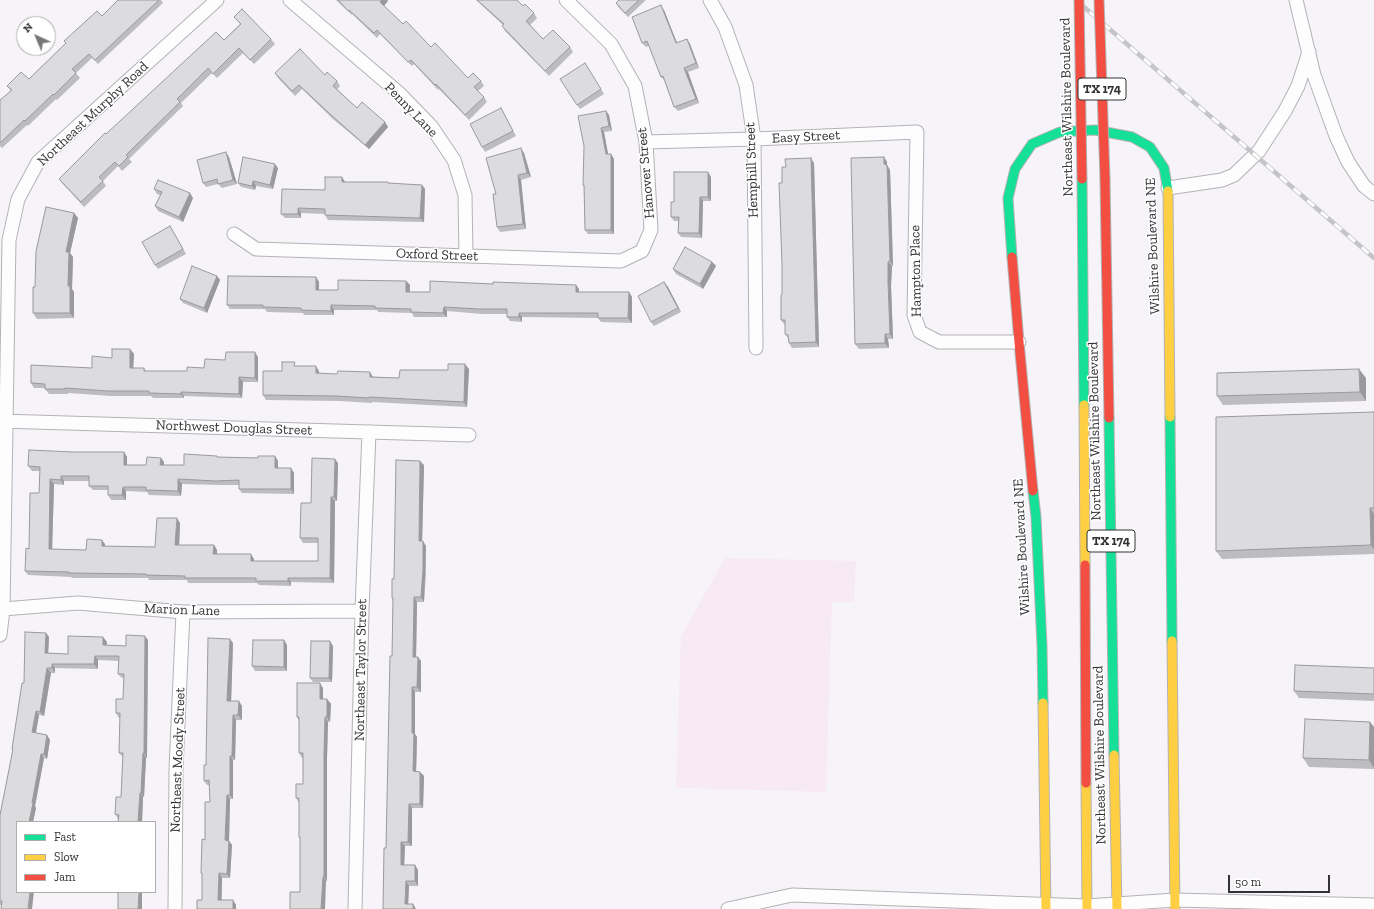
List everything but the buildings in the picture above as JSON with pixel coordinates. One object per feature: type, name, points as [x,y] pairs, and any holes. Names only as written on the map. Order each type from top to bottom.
[{"type":"main road","name":"Northeast Wilshire Boulevard","points":[[1079,0],[1082,179],[1087,908]]},
{"type":"main road","name":"Northeast Wilshire Boulevard","points":[[1099,0],[1105,179],[1117,907]]},
{"type":"main road","name":"Wilshire Boulevard NE","points":[[1046,907],[1042,653],[1036,517],[1019,342],[1008,198],[1015,169],[1032,144],[1060,132],[1095,130],[1132,137],[1150,147],[1164,168],[1168,188],[1175,905]]},
{"type":"street","name":"Northeast Murphy Road","points":[[0,635],[3,609],[4,240],[18,199],[38,162],[217,0]]},
{"type":"street","name":"Penny Lane","points":[[290,0],[400,94],[431,126],[454,160],[465,195],[466,256]]},
{"type":"street","name":"Hanover Street","points":[[566,0],[611,44],[635,86],[646,142],[651,230],[642,251]]},
{"type":"street","name":"Hemphill Street","points":[[710,0],[726,26],[746,85],[754,139],[756,348]]},
{"type":"street","points":[[1296,0],[1314,75],[1336,136],[1348,162],[1364,186],[1374,194]]},
{"type":"street","points":[[1168,188],[1222,180],[1234,175],[1255,155],[1286,111],[1298,86],[1309,52]]},
{"type":"street","name":"Easy Street","points":[[646,142],[917,132]]},
{"type":"street","name":"Hampton Place","points":[[917,132],[914,315],[920,332],[939,342],[1019,342]]},
{"type":"street","name":"Oxford Street","points":[[234,234],[256,249],[622,261],[642,251]]},
{"type":"street","name":"Northwest Douglas Street","points":[[3,421],[469,435]]},
{"type":"street","name":"Northeast Taylor Street","points":[[355,909],[362,611],[369,432]]},
{"type":"street","name":"Marion Lane","points":[[3,609],[78,603],[183,612],[362,611]]},
{"type":"street","name":"Northeast Moody Street","points":[[175,909],[176,769],[183,612]]},
{"type":"street","points":[[728,909],[792,895],[1087,908],[1175,905],[1374,904]]},
{"type":"shaded area","points":[[725,558],[856,561],[854,602],[832,602],[826,792],[676,788],[681,636]]},
{"type":"railway","points":[[1076,0],[1374,258]]},
{"type":"traffic: fast","points":[[1012,257],[1008,198],[1015,169],[1032,144],[1060,132],[1095,130],[1132,137],[1150,147],[1164,168],[1168,191]]},
{"type":"traffic: fast","points":[[1082,179],[1084,405]]},
{"type":"traffic: fast","points":[[1170,417],[1172,641]]},
{"type":"traffic: fast","points":[[1109,418],[1114,755]]},
{"type":"traffic: fast","points":[[1033,491],[1036,517],[1043,703]]},
{"type":"traffic: slow","points":[[1168,191],[1170,417]]},
{"type":"traffic: slow","points":[[1084,405],[1085,565]]},
{"type":"traffic: slow","points":[[1172,641],[1175,909]]},
{"type":"traffic: slow","points":[[1043,703],[1046,909]]},
{"type":"traffic: slow","points":[[1114,755],[1117,909]]},
{"type":"traffic: slow","points":[[1086,783],[1087,909]]},
{"type":"traffic: jam","points":[[1079,0],[1082,179]]},
{"type":"traffic: jam","points":[[1099,0],[1105,179]]},
{"type":"traffic: jam","points":[[1105,179],[1109,418]]},
{"type":"traffic: jam","points":[[1012,257],[1033,491]]},
{"type":"traffic: jam","points":[[1085,565],[1086,783]]}]
